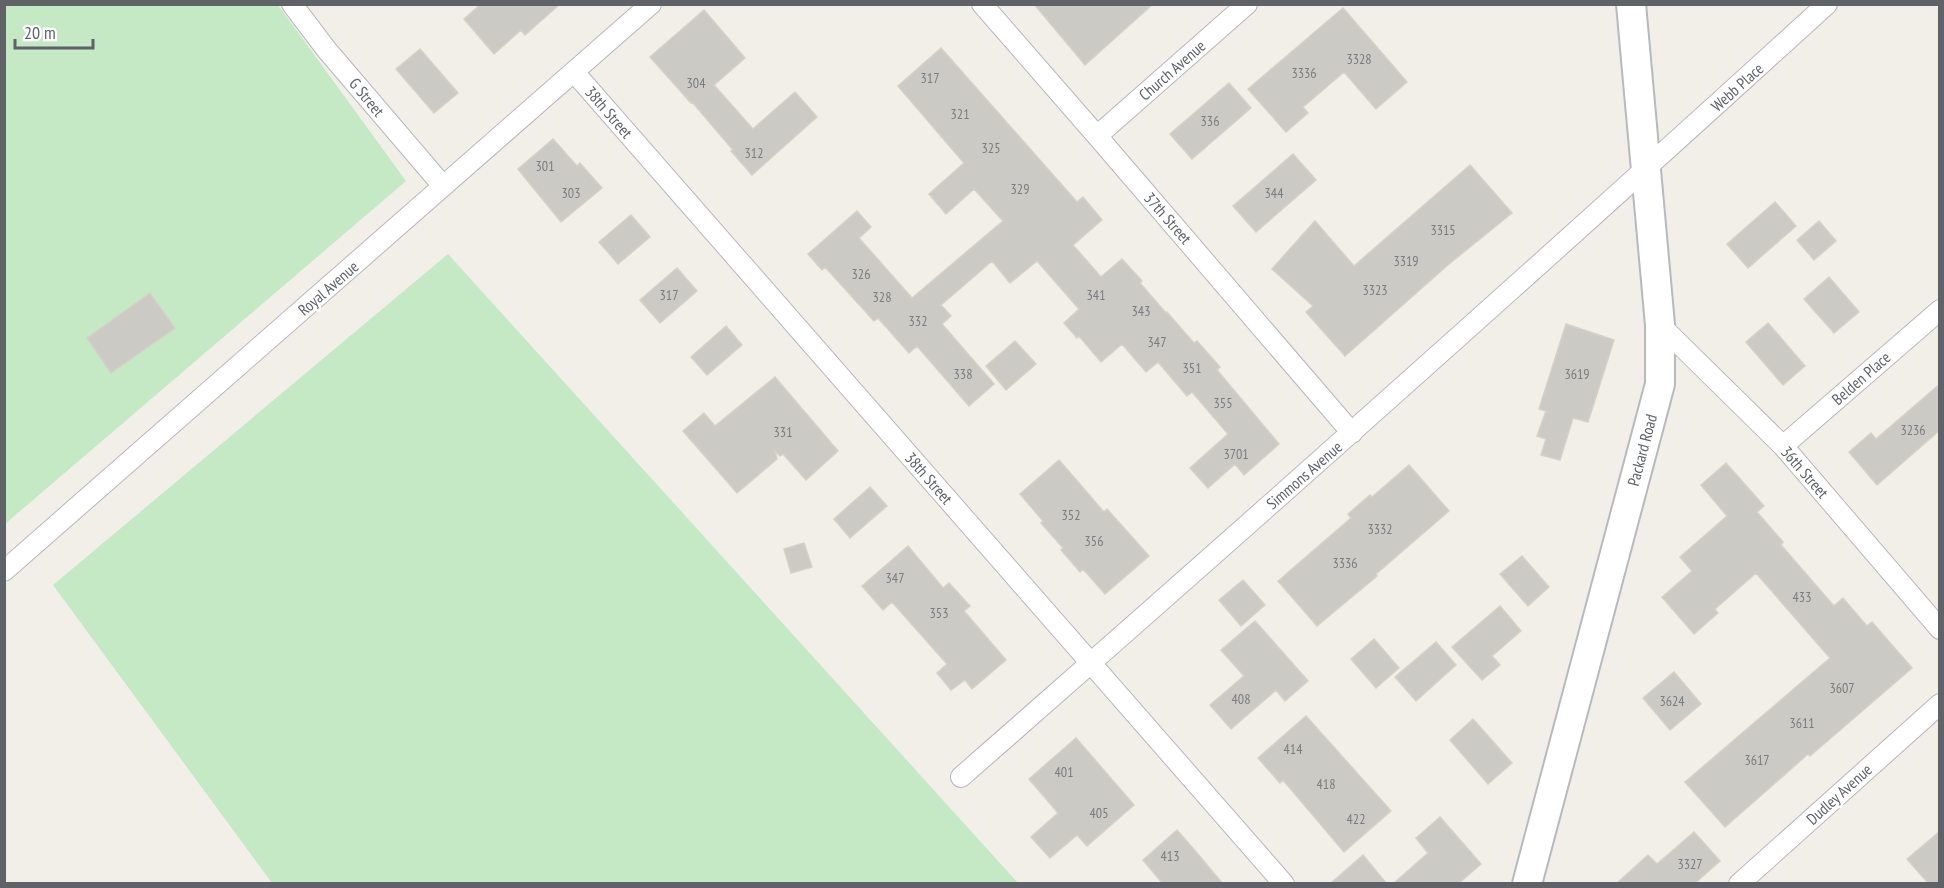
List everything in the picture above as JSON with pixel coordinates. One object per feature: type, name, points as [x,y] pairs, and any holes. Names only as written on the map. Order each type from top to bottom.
[{"type":"street","name":"G Street","points":[[292,4],[326,49],[443,186]]},
{"type":"street","name":"Royal Avenue","points":[[4,571],[651,4]]},
{"type":"street","name":"37th Street","points":[[982,4],[1352,433]]},
{"type":"street","name":"Church Avenue","points":[[1098,136],[1247,4]]},
{"type":"street","name":"Packard Road","points":[[1527,884],[1660,384],[1660,325],[1631,4]]},
{"type":"street","name":"Webb Place","points":[[1646,170],[1827,4]]},
{"type":"street","name":"38th Street","points":[[574,72],[1284,884]]},
{"type":"street","name":"Simmons Avenue","points":[[961,777],[1352,433],[1646,170]]},
{"type":"street","name":"Belden Place","points":[[1783,446],[1940,310]]},
{"type":"street","name":"36th Street","points":[[1660,325],[1783,446],[1940,629]]},
{"type":"street","name":"Dudley Avenue","points":[[1739,884],[1940,705]]},
{"type":"green space","points":[[5,5],[278,5],[406,181],[5,524]]},
{"type":"green space","points":[[448,254],[1018,883],[272,883],[53,585]]},
{"type":"building","points":[[481,4],[560,4],[525,35],[521,30],[494,54],[464,19]]},
{"type":"building","points":[[1034,4],[1153,4],[1085,65]]},
{"type":"building","points":[[1343,8],[1407,82],[1376,109],[1344,72],[1303,107],[1308,113],[1286,132],[1248,89]]},
{"type":"building","points":[[704,10],[745,58],[714,85],[753,129],[795,92],[817,117],[752,175],[692,102],[650,57]]},
{"type":"building","points":[[941,48],[1077,202],[1083,197],[1102,220],[1073,245],[1101,277],[1122,259],[1166,313],[1194,343],[1197,341],[1220,367],[1217,370],[1279,444],[1244,475],[1235,464],[1208,488],[1190,468],[1228,434],[1192,392],[1187,396],[1158,362],[1146,372],[1122,344],[1101,362],[1079,336],[1077,338],[1064,323],[1079,309],[1037,261],[1010,283],[992,261],[941,305],[951,316],[942,324],[994,384],[969,406],[917,346],[909,353],[878,318],[874,321],[825,267],[822,270],[808,254],[857,211],[871,227],[859,238],[912,298],[1003,221],[974,189],[946,214],[929,194],[964,163],[898,86]]},
{"type":"building","points":[[420,49],[458,93],[434,113],[396,69]]},
{"type":"building","points":[[1229,83],[1251,108],[1192,159],[1170,134]]},
{"type":"building","points":[[553,139],[577,166],[580,163],[602,188],[561,222],[518,169]]},
{"type":"building","points":[[1293,154],[1316,180],[1256,232],[1233,206]]},
{"type":"building","points":[[1470,165],[1512,213],[1449,264],[1345,356],[1306,312],[1313,306],[1272,269],[1315,221],[1354,266]]},
{"type":"building","points":[[1775,202],[1796,226],[1748,268],[1727,244]]},
{"type":"building","points":[[631,215],[650,237],[618,264],[599,242]]},
{"type":"building","points":[[1819,221],[1836,241],[1814,260],[1797,240]]},
{"type":"building","points":[[677,268],[697,291],[660,323],[640,300]]},
{"type":"building","points":[[1829,277],[1859,312],[1834,333],[1804,299]]},
{"type":"building","points":[[150,293],[175,328],[111,373],[87,338]]},
{"type":"building","points":[[1768,323],[1805,366],[1783,385],[1746,342]]},
{"type":"building","points":[[1566,324],[1614,340],[1588,422],[1573,418],[1560,460],[1541,455],[1546,439],[1537,436],[1546,411],[1539,409]]},
{"type":"building","points":[[726,326],[742,345],[707,375],[691,357]]},
{"type":"building","points":[[1015,341],[1036,364],[1006,390],[986,366]]},
{"type":"building","points":[[775,377],[838,451],[806,480],[783,454],[780,456],[775,451],[777,459],[737,493],[683,431],[704,413],[715,426]]},
{"type":"building","points":[[1940,384],[1940,430],[1877,485],[1849,452],[1871,433],[1876,439]]},
{"type":"building","points":[[1059,460],[1104,512],[1107,509],[1149,556],[1105,594],[1083,569],[1080,572],[1061,550],[1063,548],[1020,494]]},
{"type":"building","points":[[1726,463],[1764,506],[1757,512],[1783,542],[1781,545],[1834,606],[1843,598],[1867,626],[1872,622],[1912,668],[1810,756],[1808,754],[1725,827],[1685,782],[1830,658],[1756,573],[1715,609],[1718,613],[1694,634],[1662,597],[1692,571],[1680,557],[1727,516],[1701,485]]},
{"type":"building","points":[[1409,465],[1449,511],[1317,626],[1278,581],[1351,518],[1348,514]]},
{"type":"building","points":[[870,487],[887,506],[850,538],[834,519]]},
{"type":"building","points":[[804,543],[812,567],[791,573],[784,549]]},
{"type":"building","points":[[908,546],[943,588],[949,583],[970,606],[964,611],[1006,660],[972,689],[965,680],[951,690],[937,673],[947,664],[892,602],[883,610],[862,586]]},
{"type":"building","points":[[1522,556],[1549,587],[1528,606],[1500,574]]},
{"type":"building","points":[[1243,580],[1265,605],[1241,626],[1219,600]]},
{"type":"building","points":[[1500,606],[1521,631],[1492,656],[1500,665],[1482,680],[1452,647]]},
{"type":"building","points":[[1255,621],[1308,681],[1285,701],[1276,690],[1231,729],[1210,705],[1244,676],[1221,650]]},
{"type":"building","points":[[1374,639],[1399,668],[1376,688],[1351,659]]},
{"type":"building","points":[[1436,642],[1456,665],[1416,701],[1395,677]]},
{"type":"building","points":[[1674,672],[1701,704],[1670,730],[1643,698]]},
{"type":"building","points":[[1306,716],[1391,811],[1344,852],[1283,780],[1280,783],[1258,758]]},
{"type":"building","points":[[1473,719],[1512,763],[1488,784],[1450,740]]},
{"type":"building","points":[[1076,738],[1134,805],[1087,846],[1077,835],[1050,858],[1031,837],[1058,813],[1029,779]]},
{"type":"building","points":[[1440,817],[1481,864],[1458,884],[1393,884],[1428,853],[1416,838]]},
{"type":"building","points":[[1177,830],[1223,884],[1163,884],[1143,860]]},
{"type":"building","points":[[1940,831],[1940,884],[1929,884],[1907,859]]},
{"type":"building","points":[[1694,832],[1720,861],[1694,884],[1616,884],[1648,855],[1657,864]]},
{"type":"building","points":[[1363,855],[1387,884],[1330,884]]}]
